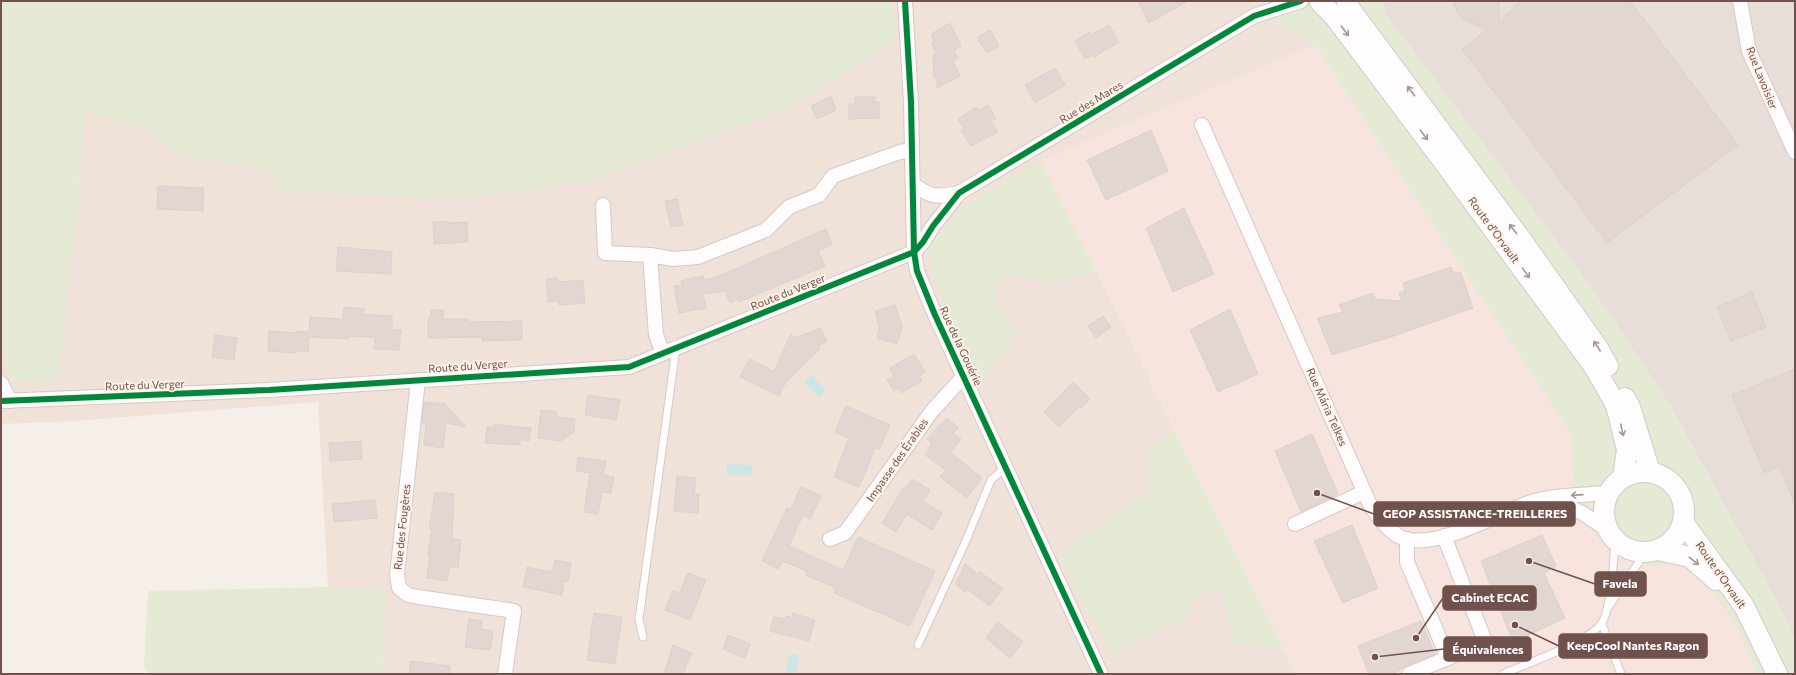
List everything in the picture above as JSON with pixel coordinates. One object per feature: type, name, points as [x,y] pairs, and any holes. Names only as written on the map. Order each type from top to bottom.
[{"type":"street","name":"Rue de la Gouérie","points":[[905,1],[914,184],[914,252],[917,271],[963,377],[1006,467],[1097,672]]},
{"type":"street","name":"Rue des Mares","points":[[1254,16],[1266,1]]},
{"type":"street","name":"Rue des Mares","points":[[914,252],[959,194],[1254,16],[1312,1]]},
{"type":"street","name":"Route d'Orvault","points":[[1312,1],[1334,16],[1593,365],[1616,405],[1627,450],[1623,477]]},
{"type":"street","points":[[1347,1],[1350,9],[1523,242],[1598,348],[1630,407],[1650,472]]},
{"type":"street","name":"Rue Lavoisier","points":[[1740,1],[1749,51],[1795,152]]},
{"type":"street","name":"Rue Mária Telkes","points":[[1202,125],[1364,492],[1371,507],[1385,526],[1399,536],[1415,542],[1444,536],[1548,497],[1607,493]]},
{"type":"street","points":[[603,205],[605,253],[650,255],[673,259],[698,256],[766,230],[789,207],[819,195],[833,176],[900,152],[912,150]]},
{"type":"street","name":"Rue des Mares","points":[[914,184],[928,195],[940,197],[959,194]]},
{"type":"street","name":"Route du Verger","points":[[5,401],[269,390],[629,367],[914,252]]},
{"type":"street","points":[[650,255],[656,335],[669,351]]},
{"type":"street","name":"Impasse des Érables","points":[[830,539],[845,533],[932,411],[963,377]]},
{"type":"street","name":"Rue des Fougères","points":[[418,380],[397,575],[399,588],[408,595],[418,598],[514,611],[505,674]]},
{"type":"street","points":[[1,383],[5,401]]},
{"type":"street","points":[[1650,472],[1663,476],[1674,484],[1681,495],[1684,508],[1683,522],[1678,534],[1669,544],[1651,551],[1632,551],[1620,545],[1612,535],[1605,523],[1603,510],[1607,493],[1623,477],[1632,473],[1650,472]]},
{"type":"street","points":[[1295,524],[1364,492]]},
{"type":"street","points":[[1548,497],[1582,513],[1612,535]]},
{"type":"street","name":"Route d'Orvault","points":[[1683,522],[1744,606],[1777,674]]},
{"type":"street","points":[[1409,674],[1485,641],[1444,536]]},
{"type":"street","points":[[1407,539],[1408,562],[1448,658]]},
{"type":"street","name":"Route d'Orvault","points":[[1651,551],[1690,557],[1715,579],[1734,604],[1750,632],[1768,674]]},
{"type":"lane","points":[[643,637],[639,619],[669,351]]},
{"type":"lane","points":[[918,645],[965,543],[991,480],[1006,467]]},
{"type":"lane","points":[[1503,674],[1589,636],[1602,624],[1606,611],[1612,535]]},
{"type":"lane","points":[[1606,611],[1651,551]]},
{"type":"lane","points":[[1602,624],[1621,674]]},
{"type":"shaded area","points":[[892,1],[1263,1],[1279,24],[1315,45],[1041,161],[928,247],[1018,332],[997,306],[996,284],[1008,275],[1055,283],[1096,271],[1175,431],[1149,446],[1151,492],[1057,555],[1111,653],[1187,620],[1195,598],[1221,588],[1234,644],[1284,650],[1296,674],[383,674],[386,590],[328,587],[318,402],[73,421],[1,424],[1,348],[11,379],[75,237],[85,112],[144,128],[180,154],[276,171],[277,190],[895,42]]},
{"type":"shaded area","points":[[1383,1],[1795,1],[1795,641],[1784,615],[1673,410],[1590,286],[1385,13]]},
{"type":"shaded area","points":[[1315,45],[1571,434],[1573,482],[1564,511],[1596,525],[1607,544],[1649,567],[1675,562],[1704,580],[1737,628],[1757,674],[1296,674],[1041,161]]},
{"type":"green space","points":[[1,1],[892,1],[895,42],[792,107],[593,180],[463,199],[277,191],[276,171],[180,154],[144,128],[85,112],[75,237],[57,381],[11,380],[1,348]]},
{"type":"green space","points":[[1263,1],[1383,1],[1385,13],[1590,286],[1673,410],[1784,615],[1795,641],[1795,674],[1757,674],[1737,628],[1704,580],[1675,563],[1649,567],[1607,544],[1596,525],[1564,511],[1573,482],[1571,434],[1315,45],[1279,24]]},
{"type":"green space","points":[[1041,161],[1096,271],[1055,283],[1008,275],[996,284],[997,306],[1018,331],[981,382],[932,274],[928,247],[966,204]]},
{"type":"green space","points":[[1175,431],[1284,650],[1234,644],[1221,588],[1195,598],[1187,620],[1111,653],[1057,555],[1151,492],[1149,446]]},
{"type":"green space","points":[[328,587],[386,590],[383,674],[148,674],[144,667],[148,591]]},
{"type":"water","points":[[811,375],[826,390],[819,397],[804,383]]},
{"type":"water","points":[[727,464],[752,465],[751,476],[727,475]]},
{"type":"water","points":[[796,654],[799,659],[795,674],[785,674],[789,656]]},
{"type":"building","points":[[1138,1],[1188,1],[1149,23]]},
{"type":"building","points":[[1453,1],[1499,1],[1499,22],[1521,1],[1630,1],[1738,145],[1607,243],[1462,49],[1487,30],[1463,19],[1457,12]]},
{"type":"building","points":[[950,23],[961,46],[954,50],[958,58],[953,61],[960,76],[937,88],[937,78],[934,78],[933,55],[936,53],[932,43],[934,42],[931,34]]},
{"type":"building","points":[[1109,25],[1119,42],[1094,57],[1093,55],[1085,59],[1075,41],[1090,32],[1091,35]]},
{"type":"building","points":[[990,30],[999,46],[987,53],[977,38]]},
{"type":"building","points":[[1055,68],[1065,85],[1035,103],[1025,85]]},
{"type":"building","points":[[831,96],[836,110],[817,119],[811,106]]},
{"type":"building","points":[[855,97],[875,97],[874,102],[879,102],[879,118],[849,119],[849,104],[855,104]]},
{"type":"building","points":[[988,105],[996,118],[991,121],[998,132],[971,146],[961,130],[964,129],[958,119],[976,107],[978,111]]},
{"type":"building","points":[[1151,130],[1168,171],[1106,200],[1087,160]]},
{"type":"building","points":[[158,186],[204,188],[203,211],[157,209]]},
{"type":"building","points":[[677,199],[683,225],[671,227],[665,201]]},
{"type":"building","points":[[1184,208],[1214,274],[1173,292],[1146,228]]},
{"type":"building","points":[[446,221],[447,223],[467,222],[468,242],[434,244],[433,222]]},
{"type":"building","points":[[826,229],[832,245],[818,251],[825,266],[739,302],[738,299],[730,303],[725,291],[703,294],[706,308],[679,313],[674,286],[682,285],[681,281],[703,276],[704,280],[717,277]]},
{"type":"building","points":[[338,247],[392,252],[391,274],[336,271]]},
{"type":"building","points":[[1451,267],[1453,272],[1461,273],[1473,308],[1394,336],[1332,355],[1317,318],[1343,312],[1339,305],[1373,293],[1375,299],[1402,301],[1399,293],[1405,291],[1403,283]]},
{"type":"building","points":[[558,278],[558,282],[583,280],[585,303],[559,305],[559,301],[548,302],[546,279]]},
{"type":"building","points":[[1752,292],[1766,327],[1731,341],[1717,307]]},
{"type":"building","points":[[895,305],[902,326],[897,344],[877,338],[879,327],[875,311]]},
{"type":"building","points":[[344,307],[364,309],[364,314],[392,316],[392,330],[401,330],[399,350],[374,349],[375,337],[349,336],[348,339],[309,337],[308,351],[296,351],[295,353],[268,351],[269,331],[296,333],[296,331],[309,332],[310,317],[343,319]]},
{"type":"building","points":[[1230,309],[1258,374],[1218,392],[1190,330]]},
{"type":"building","points":[[431,310],[443,310],[443,319],[468,319],[468,322],[522,321],[522,340],[482,341],[482,337],[428,338],[428,320],[431,316]]},
{"type":"building","points":[[1103,316],[1111,327],[1096,338],[1088,326]]},
{"type":"building","points":[[821,328],[827,342],[819,345],[820,349],[786,382],[779,396],[740,377],[749,359],[774,371],[791,334],[795,338]]},
{"type":"building","points":[[215,335],[237,338],[234,360],[212,357]]},
{"type":"building","points":[[914,354],[925,372],[919,376],[922,381],[901,393],[899,388],[894,391],[887,380],[894,376],[890,368]]},
{"type":"building","points":[[1795,369],[1794,502],[1780,467],[1764,473],[1732,395]]},
{"type":"building","points":[[1073,382],[1090,399],[1081,408],[1080,406],[1059,427],[1044,412]]},
{"type":"building","points":[[588,395],[620,400],[616,420],[585,415]]},
{"type":"building","points":[[424,402],[445,404],[466,427],[446,423],[443,448],[424,445],[426,423],[422,423]]},
{"type":"building","points":[[846,406],[890,425],[879,450],[875,448],[859,487],[834,477],[849,438],[835,432]]},
{"type":"building","points":[[541,410],[556,412],[556,417],[575,419],[574,432],[561,441],[538,438]]},
{"type":"building","points":[[947,418],[958,428],[953,434],[961,439],[951,453],[982,478],[967,498],[940,477],[946,470],[925,455],[932,443],[927,439]]},
{"type":"building","points":[[494,424],[531,428],[529,441],[520,439],[520,445],[485,443],[487,427],[494,427]]},
{"type":"building","points":[[1312,434],[1338,494],[1301,512],[1275,451]]},
{"type":"building","points":[[361,441],[362,459],[330,461],[329,443]]},
{"type":"building","points":[[578,457],[606,461],[603,475],[614,477],[611,493],[602,492],[598,514],[584,512],[590,473],[576,471]]},
{"type":"building","points":[[677,476],[696,478],[694,494],[699,494],[698,513],[674,511]]},
{"type":"building","points":[[912,479],[930,490],[923,501],[942,513],[932,530],[907,514],[896,532],[882,523],[904,487],[906,488]]},
{"type":"building","points":[[801,487],[821,496],[810,519],[803,515],[789,546],[843,570],[858,537],[935,571],[910,626],[834,593],[836,588],[805,575],[807,571],[782,561],[779,569],[762,561],[787,508],[791,509]]},
{"type":"building","points":[[435,492],[454,494],[452,539],[461,540],[458,567],[449,567],[447,581],[427,578],[430,555],[428,555],[432,529],[429,529]]},
{"type":"building","points":[[375,500],[377,518],[334,522],[332,504]]},
{"type":"building","points":[[1352,525],[1378,588],[1343,603],[1314,541]]},
{"type":"building","points":[[1542,535],[1556,566],[1544,573],[1565,618],[1513,642],[1481,561]]},
{"type":"building","points":[[555,560],[571,563],[568,582],[564,581],[562,595],[523,587],[527,567],[552,572]]},
{"type":"building","points":[[965,564],[977,574],[980,572],[1003,589],[990,606],[967,589],[965,592],[956,584]]},
{"type":"building","points":[[688,573],[706,580],[690,620],[665,610],[673,591],[679,594]]},
{"type":"building","points":[[594,613],[622,617],[615,664],[587,660]]},
{"type":"building","points":[[793,613],[815,620],[809,641],[770,631],[774,617],[785,619],[786,616],[792,618]]},
{"type":"building","points":[[469,619],[482,621],[481,629],[493,631],[490,650],[465,647]]},
{"type":"building","points":[[1421,621],[1435,654],[1406,666],[1393,674],[1369,674],[1358,646]]},
{"type":"building","points":[[998,622],[1023,642],[1010,658],[986,638]]},
{"type":"building","points":[[728,635],[750,644],[745,658],[723,649]]},
{"type":"building","points":[[673,645],[692,653],[683,674],[664,674]]},
{"type":"building","points":[[411,661],[450,666],[449,674],[409,674]]},
{"type":"cycle path","points":[[905,1],[911,102],[914,252],[917,271],[935,315],[1101,674]]},
{"type":"cycle path","points":[[1,401],[269,390],[629,367],[914,252],[959,193],[1254,16],[1301,1]]},
{"type":"place","name":"GEOP ASSISTANCE-TREILLERES","points":[[1317,493]]},
{"type":"place","name":"Favela","points":[[1529,561]]},
{"type":"place","name":"KeepCool Nantes Ragon","points":[[1515,625]]},
{"type":"place","name":"Cabinet ECAC","points":[[1416,638]]},
{"type":"place","name":"Équivalences","points":[[1375,657]]}]
